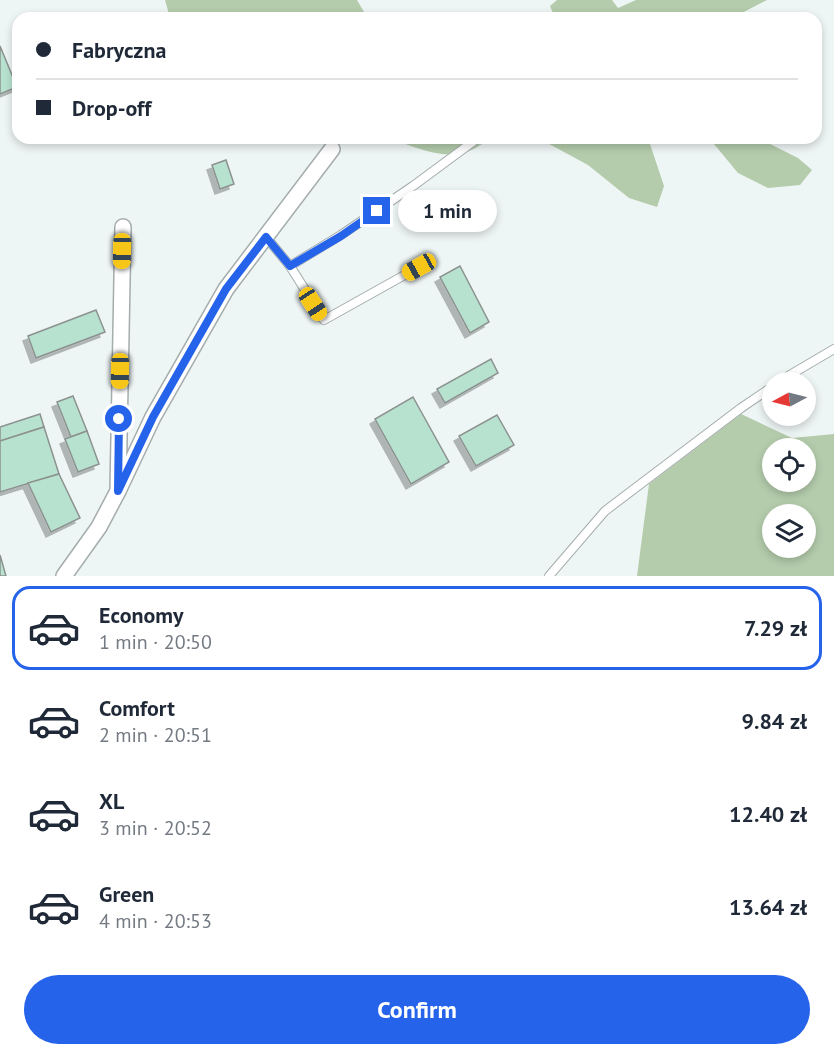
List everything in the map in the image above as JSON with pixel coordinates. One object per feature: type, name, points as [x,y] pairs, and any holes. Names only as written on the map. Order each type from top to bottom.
[{"type":"street","points":[[64,576],[99,527],[153,417],[226,289],[332,149]]},
{"type":"street","points":[[118,491],[123,227]]},
{"type":"lane","points":[[290,266],[341,236],[470,144]]},
{"type":"lane","points":[[266,237],[290,266],[324,320],[419,267]]},
{"type":"lane","points":[[795,372],[834,349]]},
{"type":"lane","points":[[549,576],[605,511],[762,394]]},
{"type":"green space","points":[[165,0],[357,0],[364,12],[168,12]]},
{"type":"green space","points":[[557,0],[612,0],[618,8],[636,0],[767,0],[744,12],[552,12],[550,6]]},
{"type":"green space","points":[[406,144],[481,144],[459,154],[439,154]]},
{"type":"green space","points":[[549,144],[650,144],[664,186],[657,207],[629,198],[588,165]]},
{"type":"green space","points":[[714,144],[770,144],[798,158],[812,170],[800,185],[768,188],[738,173]]},
{"type":"green space","points":[[741,414],[762,424],[762,426],[792,438],[834,434],[834,576],[637,576],[649,484]]},
{"type":"building","points":[[0,46],[12,75],[12,89],[0,94]]},
{"type":"building","points":[[226,160],[234,184],[220,189],[212,165]]},
{"type":"building","points":[[460,266],[489,322],[470,333],[440,277]]},
{"type":"building","points":[[96,310],[105,332],[36,358],[28,336]]},
{"type":"building","points":[[491,359],[498,373],[445,403],[437,389]]},
{"type":"building","points":[[73,396],[87,431],[71,437],[57,402]]},
{"type":"building","points":[[413,397],[449,462],[411,484],[375,419]]},
{"type":"building","points":[[40,414],[44,427],[0,441],[0,427]]},
{"type":"building","points":[[497,415],[514,445],[476,466],[459,436]]},
{"type":"building","points":[[44,427],[59,474],[0,492],[0,441]]},
{"type":"building","points":[[87,431],[99,464],[78,472],[65,439]]},
{"type":"building","points":[[59,474],[80,518],[51,532],[28,483]]},
{"type":"building","points":[[0,555],[6,576],[0,576]]},
{"type":"route","points":[[119,419],[118,491],[153,417],[226,289],[266,237],[290,266],[341,236],[377,211]]}]
